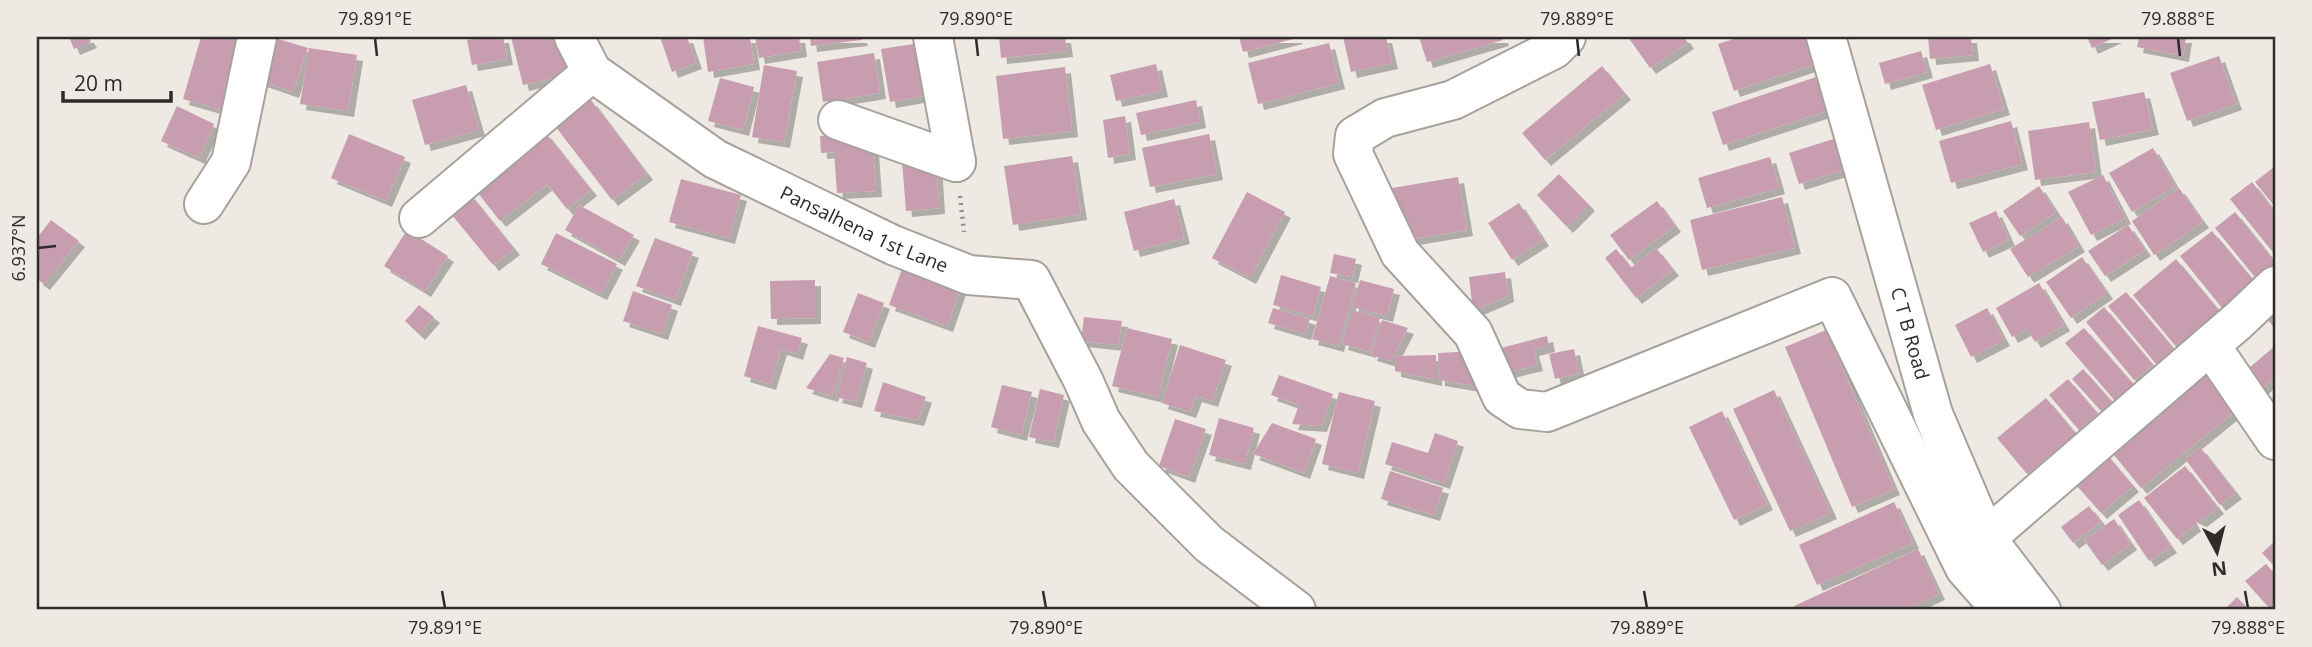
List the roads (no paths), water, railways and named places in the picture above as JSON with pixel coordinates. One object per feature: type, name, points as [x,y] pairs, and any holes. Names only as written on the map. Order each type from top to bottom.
[{"type":"street","points":[[204,204],[231,162],[257,37]]},
{"type":"street","name":"Pansalhena 1st Lane","points":[[574,37],[592,72],[715,159],[893,245],[969,275],[1031,280],[1083,380],[1101,421],[1131,466],[1209,544],[1296,610]]},
{"type":"street","points":[[838,120],[956,162],[933,37]]},
{"type":"street","points":[[1566,37],[1554,49],[1453,100],[1385,117],[1355,136],[1353,154],[1400,253],[1473,333],[1502,397],[1520,409],[1547,412],[1832,296],[1965,568],[2002,610]]},
{"type":"street","name":"C T B Road","points":[[1826,37],[1933,414],[1986,538],[2041,610]]},
{"type":"street","points":[[419,218],[592,72]]},
{"type":"street","points":[[1986,538],[2275,286]]},
{"type":"street","points":[[2210,345],[2275,440]]}]
